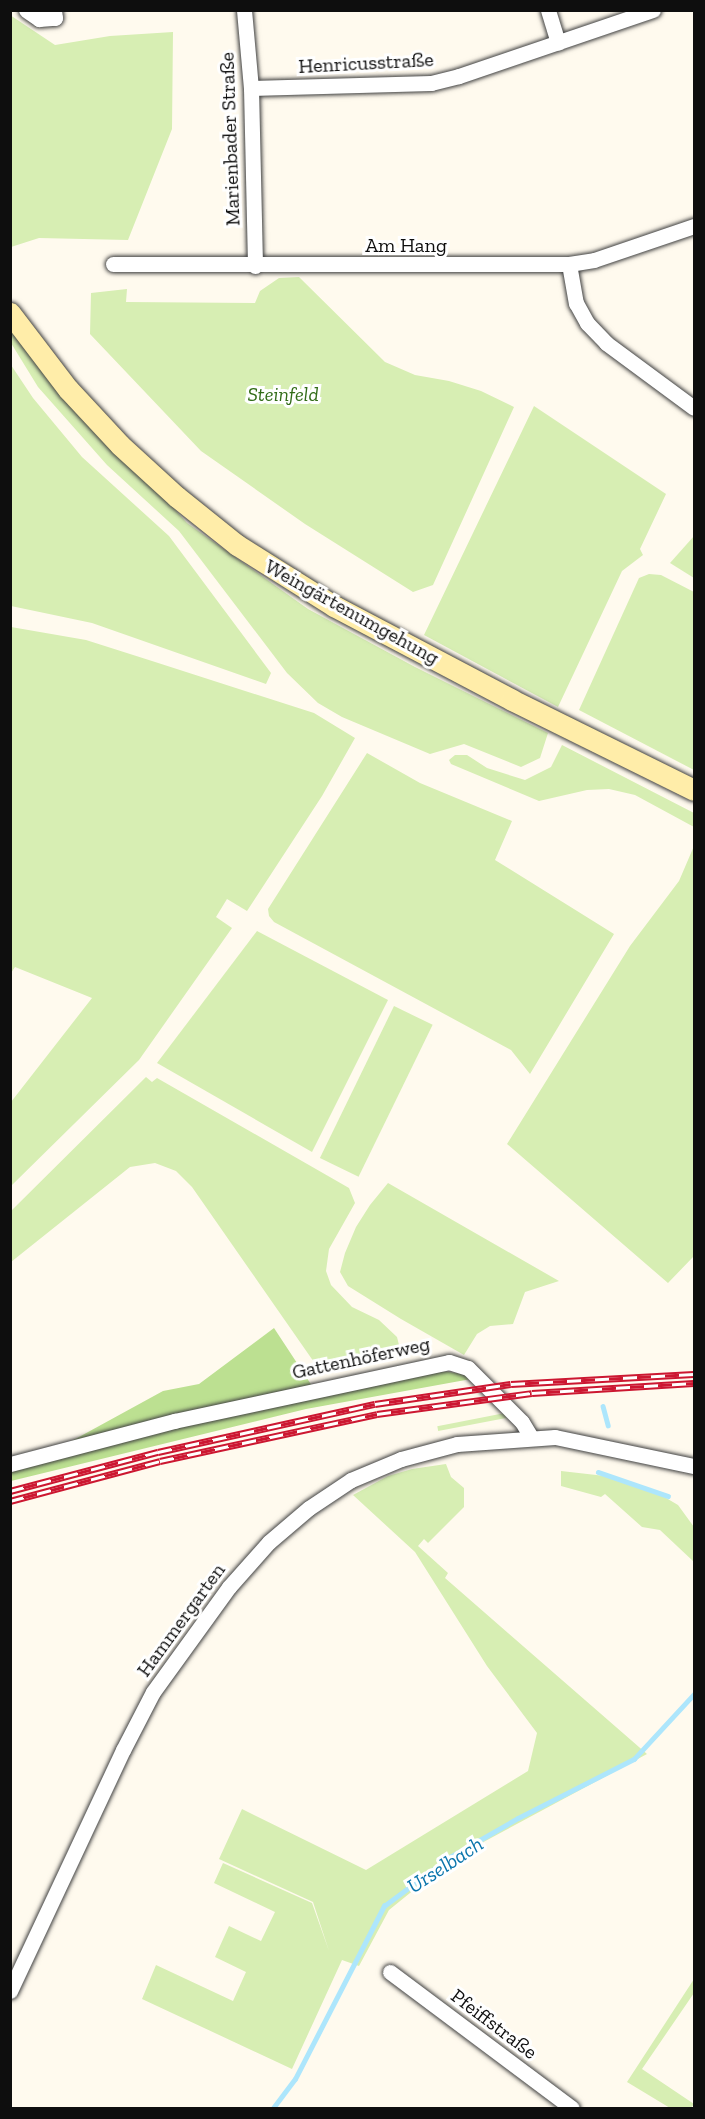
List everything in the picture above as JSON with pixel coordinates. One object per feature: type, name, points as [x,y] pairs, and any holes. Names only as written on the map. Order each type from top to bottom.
[{"type":"main road","name":"Weingärtenumgehung","points":[[10,314],[62,381],[120,445],[177,497],[245,550],[351,615],[694,790]]},
{"type":"street","points":[[26,10],[39,19],[55,18],[54,10]]},
{"type":"street","name":"Marienbader Straße","points":[[244,10],[251,88],[255,266]]},
{"type":"street","points":[[548,10],[558,43]]},
{"type":"street","name":"Henricusstraße","points":[[251,88],[431,83],[459,76],[653,10]]},
{"type":"street","name":"Am Hang","points":[[113,264],[255,266],[569,264],[594,260],[694,226]]},
{"type":"street","points":[[569,264],[576,303],[587,323],[606,343],[694,408]]},
{"type":"street","name":"Gattenhöferweg","points":[[10,1464],[174,1421],[449,1362],[468,1368],[522,1422],[531,1437]]},
{"type":"street","points":[[531,1437],[555,1437],[694,1466]]},
{"type":"street","name":"Hammergarten","points":[[10,1991],[118,1760],[153,1692],[223,1594],[268,1542],[325,1496],[351,1480],[401,1459],[457,1444],[531,1437]]},
{"type":"street","name":"Pfeiffstraße","points":[[390,1972],[572,2109]]},
{"type":"green space","points":[[10,15],[55,45],[110,36],[173,32],[172,129],[128,240],[39,238],[11,247]]},
{"type":"green space","name":"Steinfeld","points":[[299,277],[385,362],[415,375],[449,381],[481,391],[514,407],[433,585],[413,592],[305,524],[201,451],[90,334],[91,293],[127,289],[126,302],[255,303],[260,291],[279,278]]},
{"type":"green space","points":[[10,327],[187,523],[308,609],[415,667],[548,733],[540,758],[521,767],[464,744],[430,754],[342,717],[318,703],[287,673],[179,531],[107,465],[38,387],[11,343]]},
{"type":"green space","points":[[11,365],[33,398],[82,457],[169,536],[271,673],[266,684],[92,623],[11,606]]},
{"type":"green space","points":[[534,406],[666,494],[640,549],[643,555],[622,571],[558,707],[424,635]]},
{"type":"green space","points":[[694,536],[694,578],[670,563]]},
{"type":"green space","points":[[649,574],[661,575],[694,592],[694,770],[579,710],[639,578]]},
{"type":"green space","points":[[11,627],[86,640],[314,713],[355,738],[322,796],[247,911],[227,899],[216,917],[232,928],[139,1060],[11,1186],[11,1102],[92,998],[15,967],[11,973]]},
{"type":"green space","points":[[562,745],[694,813],[694,827],[635,795],[609,789],[587,790],[539,801],[451,764],[449,760],[455,755],[467,755],[487,768],[525,780],[551,767]]},
{"type":"green space","points":[[367,753],[420,783],[512,821],[495,860],[614,934],[530,1074],[511,1050],[274,922],[269,916],[268,909]]},
{"type":"green space","points":[[694,846],[694,1256],[668,1283],[507,1144],[630,946],[679,881]]},
{"type":"green space","points":[[257,931],[388,1000],[312,1152],[157,1063]]},
{"type":"green space","points":[[394,1006],[433,1025],[359,1177],[320,1158]]},
{"type":"green space","points":[[146,1077],[152,1082],[157,1078],[349,1188],[355,1203],[329,1249],[326,1271],[331,1285],[352,1307],[379,1320],[397,1337],[399,1345],[391,1356],[316,1365],[192,1187],[176,1171],[155,1163],[130,1167],[11,1262],[11,1211]]},
{"type":"green space","points":[[388,1183],[559,1281],[525,1292],[513,1324],[490,1326],[477,1334],[464,1355],[401,1319],[348,1286],[340,1272],[356,1227]]},
{"type":"green space","points":[[274,1328],[318,1395],[426,1369],[464,1374],[471,1379],[306,1409],[11,1481],[11,1464],[68,1443],[163,1391],[199,1384]]},
{"type":"green space","points":[[505,1413],[506,1418],[438,1431],[437,1426]]},
{"type":"green space","points":[[446,1464],[451,1477],[464,1488],[464,1507],[428,1543],[424,1539],[418,1546],[448,1573],[445,1578],[647,1754],[452,1859],[389,1910],[359,1966],[342,1960],[292,2069],[142,1999],[156,1965],[233,2001],[246,1972],[215,1957],[229,1926],[261,1941],[275,1912],[214,1883],[223,1863],[312,1903],[329,1951],[313,1902],[219,1859],[242,1809],[366,1870],[528,1771],[537,1733],[487,1666],[415,1552],[353,1495],[388,1476],[412,1469]]},
{"type":"green space","points":[[561,1471],[605,1476],[661,1495],[678,1505],[694,1527],[694,1562],[660,1530],[642,1527],[605,1494],[601,1497],[561,1486]]},
{"type":"green space","points":[[694,1979],[694,1993],[642,2069],[694,2104],[691,2108],[670,2108],[627,2082]]},
{"type":"waterway","points":[[603,1406],[608,1425]]},
{"type":"waterway","points":[[598,1472],[668,1496]]},
{"type":"waterway","name":"Urselbach","points":[[273,2108],[295,2079],[384,1906],[450,1857],[518,1818],[634,1759],[694,1694]]},
{"type":"railway","points":[[10,1491],[158,1452],[375,1404],[511,1384],[694,1374]]},
{"type":"railway","points":[[10,1501],[160,1461],[377,1414],[532,1393],[694,1383]]}]
